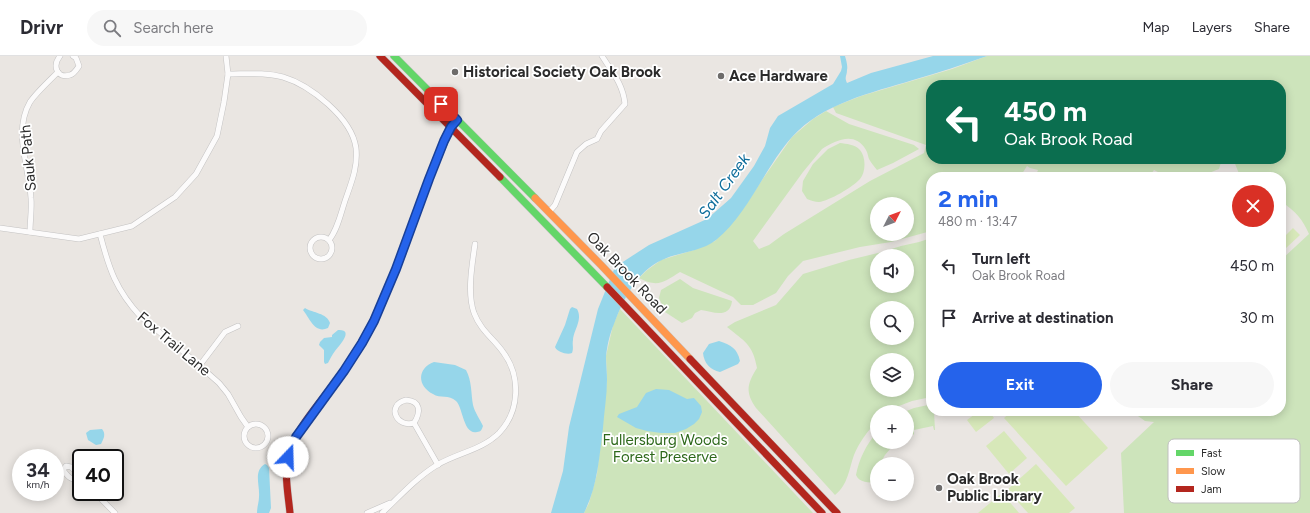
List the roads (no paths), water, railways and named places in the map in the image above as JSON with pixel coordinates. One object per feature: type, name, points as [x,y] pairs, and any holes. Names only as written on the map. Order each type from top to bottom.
[{"type":"main road","name":"Oak Brook Road","points":[[380,56],[596,275],[822,513]]},
{"type":"main road","name":"Oak Brook Road","points":[[394,56],[636,301],[837,513]]},
{"type":"main road","points":[[290,513],[287,475],[290,448],[302,428],[354,357],[374,321],[396,269],[429,179],[451,127]]},
{"type":"street","points":[[60,56],[56,61],[55,67],[58,72],[63,75],[70,75],[76,71],[79,66],[76,58],[73,56]]},
{"type":"street","points":[[0,228],[80,239],[132,226],[175,197],[196,174],[217,136],[228,74],[226,56]]},
{"type":"street","points":[[549,212],[555,205],[577,152],[586,144],[597,139],[601,130],[625,104],[624,93],[621,85],[602,56]]},
{"type":"street","name":"Sauk Path","points":[[30,232],[31,198],[23,139],[24,119],[31,101],[58,72]]},
{"type":"street","points":[[228,74],[271,74],[294,81],[309,89],[326,103],[348,128],[356,146],[356,170],[335,230],[329,240]]},
{"type":"street","points":[[451,127],[457,120]]},
{"type":"street","name":"Fox Trail Lane","points":[[100,234],[111,272],[127,301],[140,317],[200,365],[219,383],[228,394],[248,427]]},
{"type":"street","points":[[322,237],[329,240],[332,246],[329,256],[319,259],[313,256],[310,248],[312,241],[322,237]]},
{"type":"street","points":[[382,513],[410,485],[438,465],[482,446],[494,438],[500,432],[510,416],[516,394],[514,375],[508,360],[499,346],[479,324],[473,311],[471,301],[471,284],[475,244]]},
{"type":"street","points":[[200,365],[225,332],[238,326]]},
{"type":"street","points":[[402,401],[412,401],[417,405],[419,412],[414,422],[404,423],[395,415],[396,408],[402,401]]},
{"type":"street","points":[[414,422],[438,465]]},
{"type":"street","points":[[256,424],[266,429],[268,433],[267,441],[262,447],[254,448],[247,444],[244,434],[248,427],[256,424]]},
{"type":"street","points":[[72,469],[66,466],[63,470],[68,477],[72,479]]},
{"type":"street","points":[[103,501],[115,513]]},
{"type":"street","points":[[367,513],[394,501]]},
{"type":"water","points":[[840,56],[845,56],[847,83],[871,73],[933,56],[987,56],[941,72],[864,95],[833,107],[818,116],[804,125],[782,149],[747,205],[727,230],[716,240],[703,247],[668,257],[645,271],[632,287],[627,296],[613,328],[607,348],[607,392],[603,428],[595,482],[589,503],[584,513],[551,513],[563,471],[569,427],[598,309],[615,267],[649,245],[707,219],[731,198],[754,166],[765,146],[770,128],[778,116],[833,84],[842,67]]},
{"type":"water","points":[[572,307],[577,309],[579,313],[579,321],[574,336],[573,350],[570,354],[560,352],[555,347]]},
{"type":"water","points":[[305,308],[326,317],[330,323],[328,328],[320,329],[313,325],[303,310]]},
{"type":"water","points":[[338,330],[343,330],[346,335],[328,363],[325,364],[324,350],[319,345],[320,342],[324,338],[332,337],[332,335]]},
{"type":"water","points":[[719,341],[733,348],[740,361],[738,364],[720,372],[713,370],[708,366],[703,353],[709,344]]},
{"type":"water","points":[[434,362],[455,365],[466,370],[470,383],[474,408],[483,426],[480,431],[472,432],[469,429],[456,401],[436,395],[428,391],[424,386],[421,377],[424,368]]},
{"type":"water","points":[[656,389],[669,390],[687,399],[694,398],[701,406],[702,412],[699,419],[686,429],[675,433],[661,433],[636,428],[617,417],[619,414],[637,407],[646,393]]},
{"type":"water","points":[[102,429],[104,436],[101,444],[96,445],[88,440],[86,433],[90,430]]},
{"type":"water","points":[[265,464],[269,468],[271,508],[269,513],[257,513],[259,497],[258,474],[261,467]]},
{"type":"place","name":"Historical Society Oak Brook","points":[[455,72]]},
{"type":"place","name":"Ace Hardware","points":[[721,76]]},
{"type":"place","name":"Oak Brook Public Library","points":[[939,488]]},
{"type":"water label","name":"Salt Creek","points":[[724,186]]},
{"type":"park label","name":"Fullersburg Woods Forest Preserve","points":[[665,448]]}]
